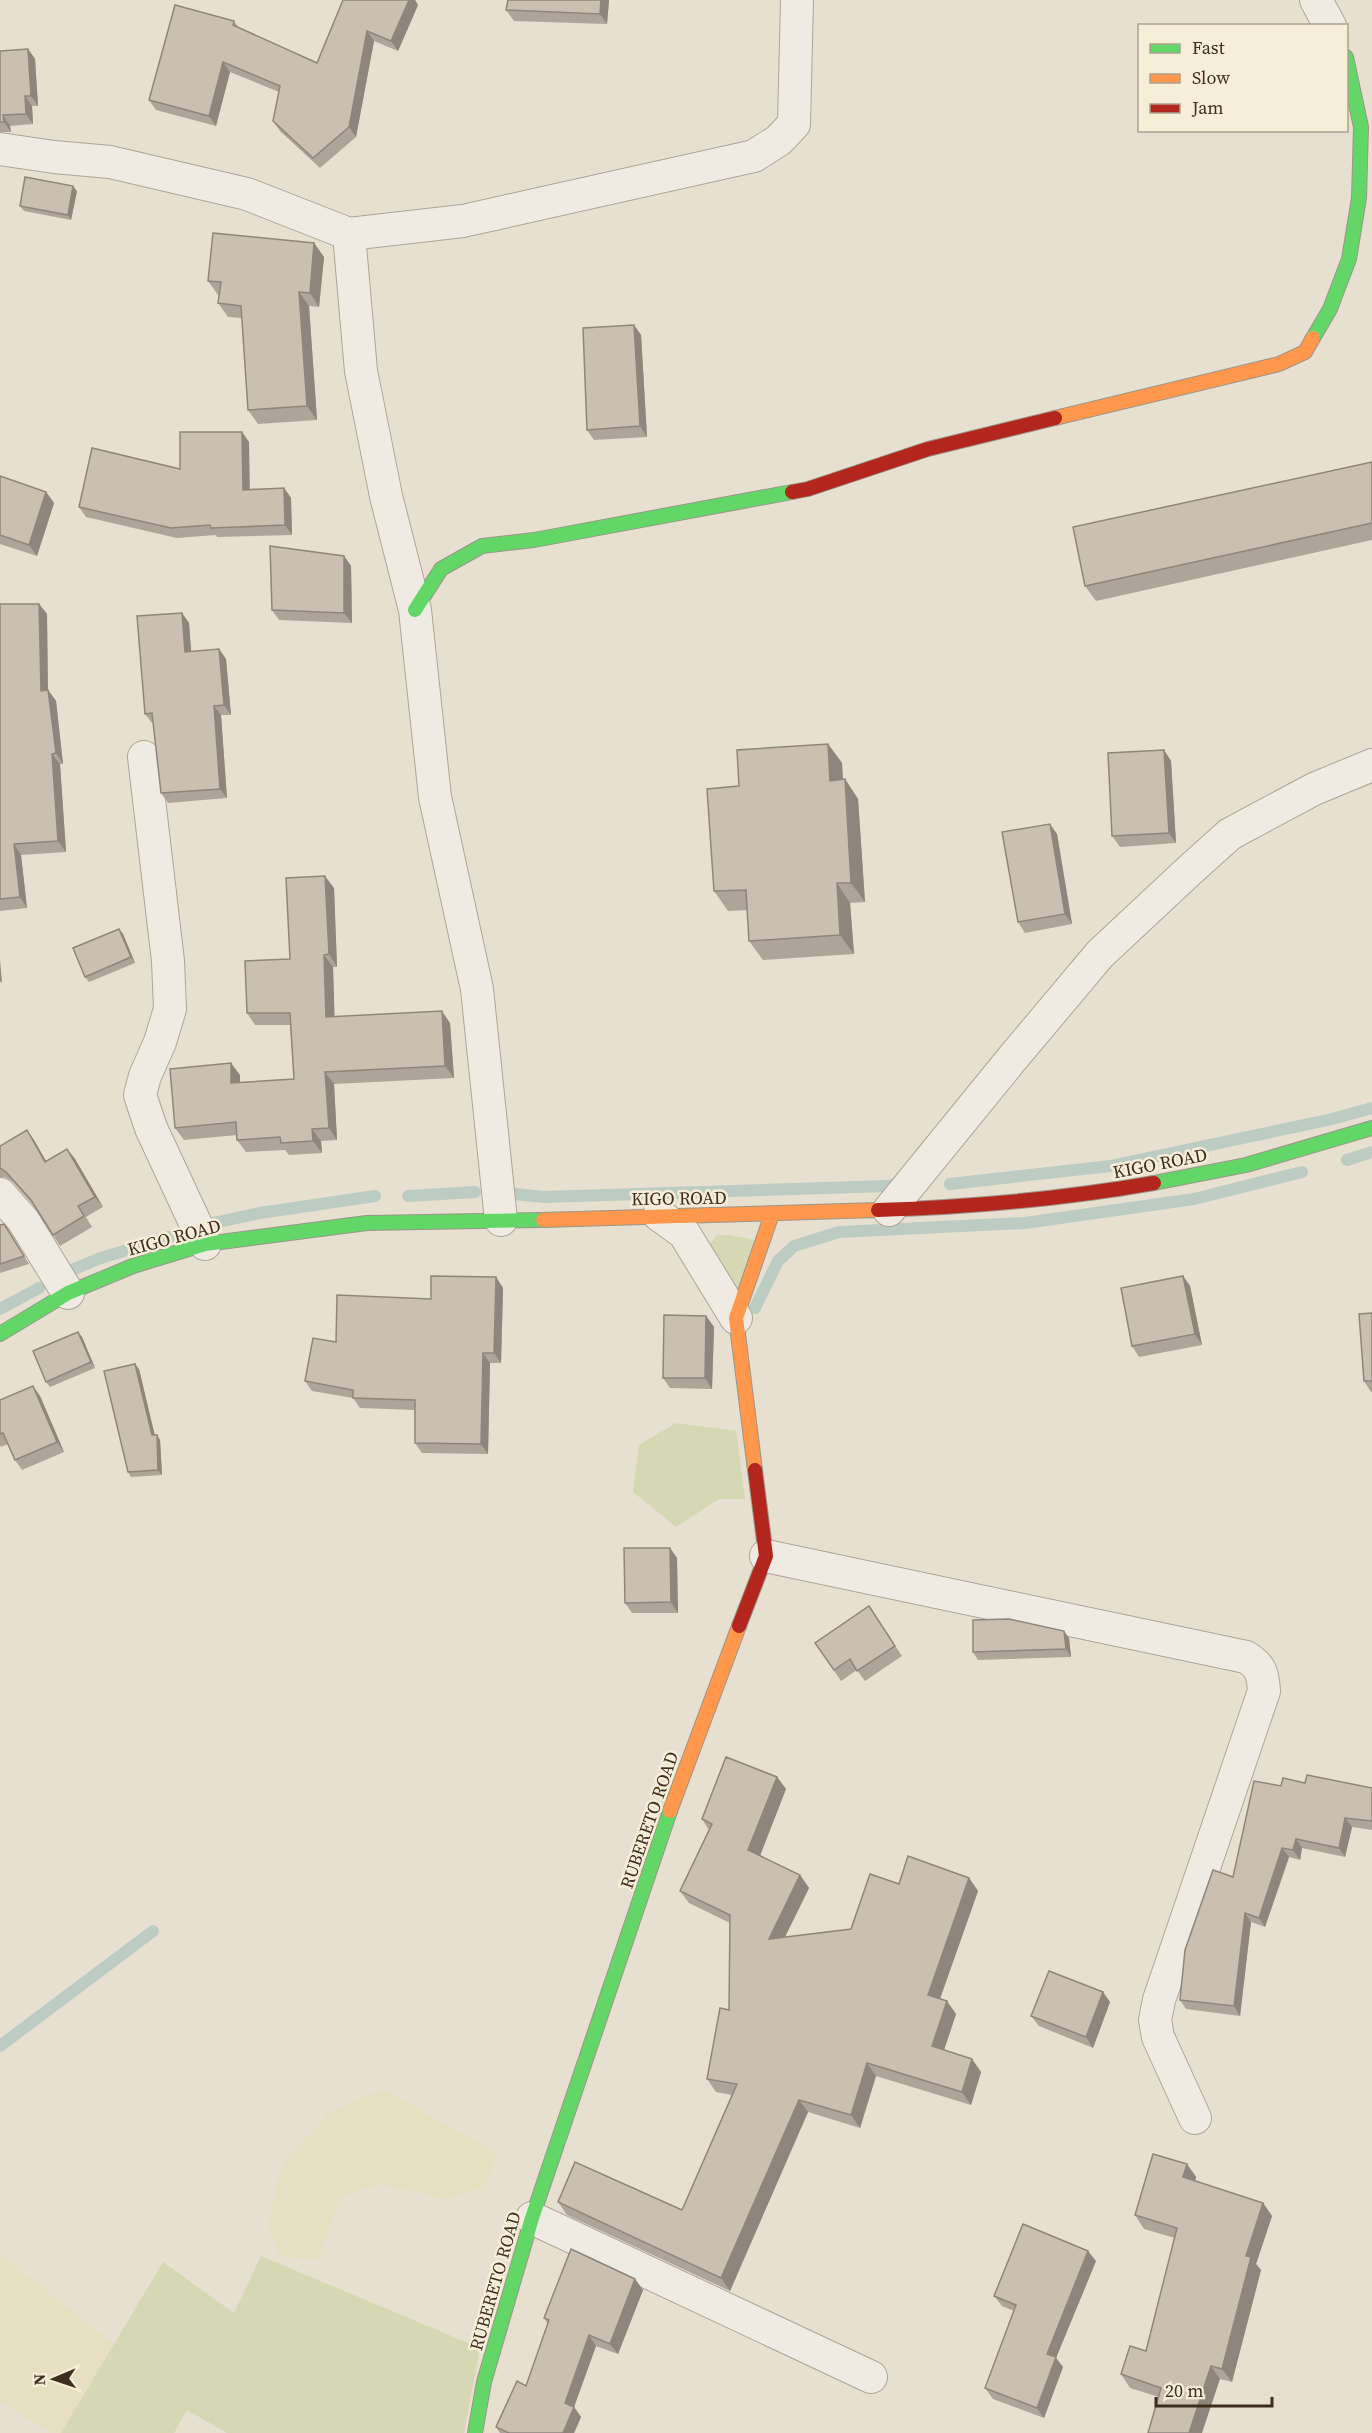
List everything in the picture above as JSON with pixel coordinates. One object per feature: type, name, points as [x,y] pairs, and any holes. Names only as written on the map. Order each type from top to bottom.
[{"type":"street","points":[[0,148],[54,157],[111,162],[247,194],[349,234],[463,221],[754,156],[779,140],[794,124],[797,0]]},
{"type":"street","points":[[1316,0],[1329,24]]},
{"type":"street","points":[[415,610],[441,569],[482,546],[534,540],[808,489],[928,449],[1279,364],[1305,352],[1330,309],[1349,259],[1359,198],[1361,127],[1348,62]]},
{"type":"street","points":[[349,234],[361,371],[386,496],[415,610],[435,798],[477,990],[501,1220]]},
{"type":"street","points":[[144,757],[168,962],[170,1009],[160,1042],[145,1076],[141,1095],[151,1128],[205,1244]]},
{"type":"street","points":[[889,1210],[1011,1059],[1100,954],[1191,869],[1230,834],[1314,789],[1372,765]]},
{"type":"street","name":"KIGO ROAD","points":[[0,1334],[68,1293],[133,1266],[205,1244],[367,1223],[945,1208],[1079,1195],[1179,1179],[1246,1165],[1372,1128]]},
{"type":"street","points":[[0,1194],[23,1220],[68,1293]]},
{"type":"street","name":"RUBERETO ROAD","points":[[475,2433],[484,2382],[532,2218],[670,1808],[766,1556],[736,1318],[772,1214]]},
{"type":"street","points":[[660,1215],[684,1233],[736,1318]]},
{"type":"street","points":[[766,1556],[1246,1657],[1255,1662],[1263,1672],[1264,1691],[1159,2000],[1155,2020],[1158,2037],[1195,2118]]},
{"type":"street","points":[[532,2218],[871,2377]]},
{"type":"shaded area","points":[[383,2089],[498,2154],[483,2188],[443,2199],[380,2184],[340,2197],[319,2260],[279,2256],[268,2225],[281,2166],[329,2112]]},
{"type":"shaded area","points":[[0,2255],[114,2344],[61,2433],[51,2433],[0,2402]]},
{"type":"green space","points":[[717,1235],[730,1235],[759,1241],[733,1300],[709,1245]]},
{"type":"green space","points":[[676,1423],[736,1431],[745,1499],[719,1499],[676,1527],[633,1492],[639,1445]]},
{"type":"green space","points":[[261,2256],[480,2348],[464,2433],[227,2433],[187,2410],[174,2433],[61,2433],[163,2262],[234,2313]]},
{"type":"building","points":[[343,0],[409,0],[391,41],[367,31],[349,127],[313,158],[273,121],[280,86],[223,62],[209,116],[149,100],[175,5],[234,21],[233,25],[317,63]]},
{"type":"building","points":[[508,0],[601,0],[600,14],[506,10]]},
{"type":"building","points":[[28,49],[31,96],[25,96],[26,114],[3,115],[4,122],[0,122],[0,51]]},
{"type":"building","points":[[25,177],[73,186],[68,215],[20,206]]},
{"type":"building","points":[[213,233],[314,243],[310,293],[299,292],[307,406],[248,410],[241,306],[218,303],[221,282],[208,281]]},
{"type":"building","points":[[634,325],[640,426],[587,430],[583,328]]},
{"type":"building","points":[[180,432],[242,432],[243,490],[284,488],[285,525],[211,528],[210,525],[171,528],[79,507],[92,448],[180,469]]},
{"type":"building","points":[[1372,462],[1372,523],[1085,586],[1073,527]]},
{"type":"building","points":[[0,476],[46,492],[29,545],[0,535]]},
{"type":"building","points":[[270,546],[344,556],[344,613],[272,610]]},
{"type":"building","points":[[0,604],[39,604],[41,691],[48,690],[56,753],[52,754],[58,841],[14,844],[20,897],[0,899]]},
{"type":"building","points":[[182,613],[185,652],[219,649],[224,705],[214,706],[220,789],[161,793],[152,713],[145,714],[137,616]]},
{"type":"building","points":[[828,744],[830,781],[845,779],[851,883],[837,883],[840,935],[749,941],[746,890],[714,891],[707,789],[739,786],[737,750]]},
{"type":"building","points":[[1164,750],[1169,833],[1112,836],[1108,753]]},
{"type":"building","points":[[1050,824],[1065,914],[1018,922],[1002,832]]},
{"type":"building","points":[[325,876],[329,954],[324,955],[326,1017],[442,1011],[445,1066],[325,1072],[329,1128],[312,1129],[313,1141],[281,1143],[280,1137],[237,1140],[236,1122],[175,1128],[170,1069],[231,1063],[231,1083],[294,1079],[290,1013],[247,1013],[245,961],[290,959],[286,878]]},
{"type":"building","points":[[119,929],[131,957],[85,977],[73,948]]},
{"type":"building","points":[[27,1130],[45,1162],[67,1149],[95,1197],[78,1206],[84,1216],[53,1235],[31,1200],[0,1168],[0,1146]]},
{"type":"building","points":[[4,1224],[24,1256],[0,1264],[0,1225]]},
{"type":"building","points":[[431,1276],[496,1277],[494,1353],[483,1353],[481,1444],[415,1443],[415,1400],[353,1398],[353,1390],[305,1381],[313,1338],[336,1342],[337,1295],[431,1299]]},
{"type":"building","points":[[1183,1276],[1195,1334],[1132,1346],[1121,1288]]},
{"type":"building","points":[[1372,1313],[1372,1381],[1364,1381],[1359,1314]]},
{"type":"building","points":[[664,1315],[706,1316],[705,1378],[663,1378]]},
{"type":"building","points":[[78,1332],[91,1362],[46,1382],[33,1351]]},
{"type":"building","points":[[135,1364],[152,1435],[157,1435],[158,1470],[128,1472],[104,1371]]},
{"type":"building","points":[[33,1386],[57,1442],[15,1460],[3,1433],[0,1434],[0,1400]]},
{"type":"building","points":[[624,1548],[670,1548],[671,1602],[625,1603]]},
{"type":"building","points":[[869,1606],[895,1646],[857,1671],[850,1659],[834,1670],[815,1643]]},
{"type":"building","points":[[1009,1619],[1064,1631],[1066,1649],[973,1652],[973,1620]]},
{"type":"building","points":[[726,1757],[777,1777],[748,1850],[800,1875],[769,1939],[851,1929],[870,1874],[899,1884],[908,1856],[969,1878],[928,1995],[947,2001],[932,2046],[972,2059],[962,2092],[867,2063],[851,2115],[799,2100],[721,2278],[558,2202],[575,2162],[682,2210],[737,2084],[707,2079],[720,2008],[729,2010],[730,1915],[680,1891],[712,1824],[702,1819]]},
{"type":"building","points":[[1307,1775],[1372,1788],[1372,1821],[1345,1818],[1339,1848],[1296,1839],[1293,1850],[1282,1848],[1259,1918],[1245,1913],[1234,2006],[1180,2000],[1185,1950],[1213,1870],[1233,1877],[1254,1781],[1281,1786],[1283,1778],[1305,1783]]},
{"type":"building","points":[[1049,1971],[1103,1992],[1086,2037],[1031,2016]]},
{"type":"building","points":[[1153,2154],[1187,2164],[1183,2177],[1263,2203],[1246,2256],[1251,2257],[1222,2369],[1211,2366],[1189,2433],[1148,2433],[1161,2388],[1121,2374],[1130,2346],[1146,2351],[1177,2228],[1135,2215]]},
{"type":"building","points":[[1023,2224],[1088,2251],[1047,2354],[1056,2357],[1037,2408],[985,2388],[1016,2305],[994,2296]]},
{"type":"building","points":[[571,2249],[635,2279],[610,2344],[589,2335],[565,2403],[574,2407],[563,2433],[509,2433],[496,2427],[517,2381],[526,2386],[549,2320],[544,2318]]},
{"type":"waterway","points":[[950,1184],[1110,1166],[1328,1120],[1372,1108]]},
{"type":"waterway","points":[[1347,1160],[1372,1152]]},
{"type":"waterway","points":[[755,1308],[778,1261],[794,1246],[839,1232],[1025,1223],[1194,1199],[1302,1172]]},
{"type":"waterway","points":[[514,1194],[544,1197],[888,1186],[902,1183]]},
{"type":"waterway","points":[[408,1196],[475,1192]]},
{"type":"waterway","points":[[213,1223],[260,1213],[375,1196]]},
{"type":"waterway","points":[[67,1272],[98,1259],[188,1231]]},
{"type":"waterway","points":[[0,1309],[39,1288]]},
{"type":"waterway","points":[[0,2046],[153,1931]]},
{"type":"traffic: fast","points":[[1313,338],[1330,309],[1349,259],[1359,198],[1361,127],[1348,66]]},
{"type":"traffic: fast","points":[[415,610],[441,569],[482,546],[534,540],[792,492]]},
{"type":"traffic: fast","points":[[1154,1183],[1246,1165],[1372,1128]]},
{"type":"traffic: fast","points":[[0,1334],[68,1293],[133,1266],[205,1244],[367,1223],[543,1220]]},
{"type":"traffic: fast","points":[[475,2433],[484,2382],[532,2218],[670,1811]]},
{"type":"traffic: slow","points":[[1055,418],[1279,364],[1305,352],[1313,338]]},
{"type":"traffic: slow","points":[[543,1220],[878,1210]]},
{"type":"traffic: slow","points":[[755,1470],[736,1318],[772,1214]]},
{"type":"traffic: slow","points":[[670,1811],[739,1626]]},
{"type":"traffic: jam","points":[[792,492],[808,489],[928,449],[1055,418]]},
{"type":"traffic: jam","points":[[878,1210],[1016,1201],[1085,1194],[1154,1183]]},
{"type":"traffic: jam","points":[[739,1626],[766,1556],[755,1470]]}]
